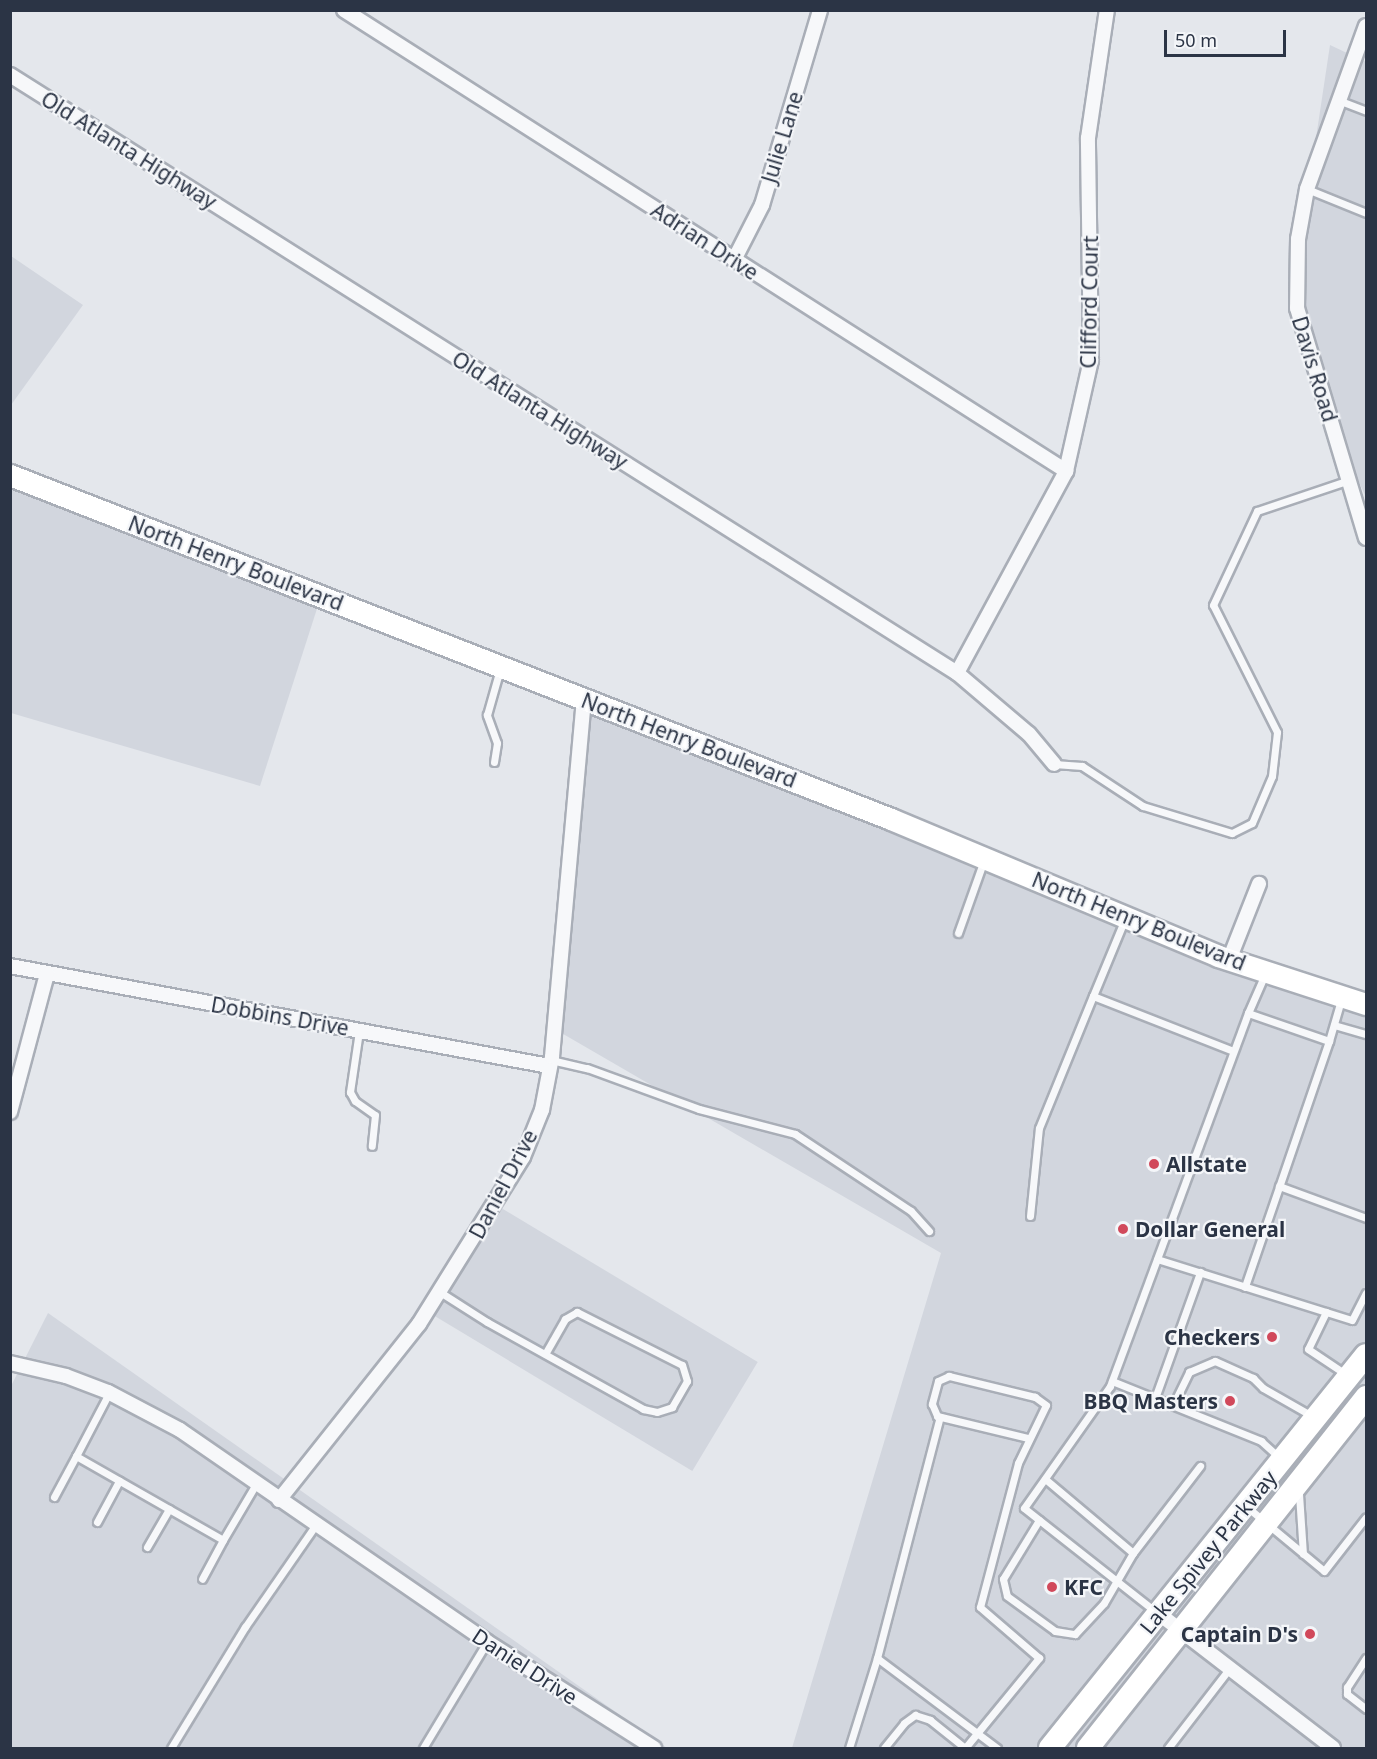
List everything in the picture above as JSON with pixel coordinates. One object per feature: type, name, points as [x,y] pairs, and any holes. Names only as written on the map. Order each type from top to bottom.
[{"type":"highway","name":"Lake Spivey Parkway","points":[[1050,1749],[1366,1355]]},
{"type":"highway","name":"Lake Spivey Parkway","points":[[1090,1748],[1366,1397]]},
{"type":"main road","name":"North Henry Boulevard","points":[[10,475],[501,666],[984,858],[1229,960],[1366,1004]]},
{"type":"street","name":"Adrian Drive","points":[[344,10],[1066,471]]},
{"type":"street","name":"Julie Lane","points":[[734,260],[762,205],[820,10]]},
{"type":"street","name":"Clifford Court","points":[[957,673],[1066,471],[1091,360],[1088,138],[1107,10]]},
{"type":"street","name":"Davis Road","points":[[1366,26],[1307,189],[1298,238],[1297,308],[1366,538]]},
{"type":"street","name":"Old Atlanta Highway","points":[[10,75],[957,673],[1029,734],[1054,764]]},
{"type":"street","name":"Daniel Drive","points":[[279,1500],[440,1292],[523,1157],[542,1110],[550,1063],[584,699]]},
{"type":"street","points":[[1229,960],[1259,884]]},
{"type":"street","name":"Dobbins Drive","points":[[10,966],[359,1031],[550,1063]]},
{"type":"street","points":[[10,1112],[47,974]]},
{"type":"street","name":"Daniel Drive","points":[[10,1363],[66,1376],[109,1393],[180,1430],[315,1526],[487,1642],[654,1749]]},
{"type":"street","points":[[1158,1613],[1333,1749]]},
{"type":"lane","points":[[1338,100],[1366,111]]},
{"type":"lane","points":[[1307,189],[1366,213]]},
{"type":"lane","points":[[1054,764],[1082,766],[1143,806],[1232,833],[1252,823],[1272,776],[1277,732],[1213,605],[1257,511],[1349,480]]},
{"type":"lane","points":[[494,762],[497,743],[487,716],[501,666]]},
{"type":"lane","points":[[958,933],[984,858]]},
{"type":"lane","points":[[1030,1216],[1039,1128],[1126,917]]},
{"type":"lane","points":[[1158,1613],[1024,1508],[1112,1381],[1233,1051],[1266,971]]},
{"type":"lane","points":[[1093,996],[1233,1051]]},
{"type":"lane","points":[[1245,1287],[1329,1041],[1342,996]]},
{"type":"lane","points":[[1248,1013],[1329,1041]]},
{"type":"lane","points":[[1334,1025],[1366,1034]]},
{"type":"lane","points":[[359,1031],[351,1092],[355,1101],[375,1114],[372,1146]]},
{"type":"lane","points":[[550,1063],[596,1071],[699,1109],[795,1134],[910,1210],[929,1231]]},
{"type":"lane","points":[[1279,1186],[1366,1218]]},
{"type":"lane","points":[[1157,1259],[1352,1320],[1366,1293]]},
{"type":"lane","points":[[1155,1398],[1200,1272]]},
{"type":"lane","points":[[440,1292],[545,1354],[643,1409],[657,1412],[672,1407],[687,1381],[682,1365],[577,1312],[565,1319],[545,1354]]},
{"type":"lane","points":[[1326,1312],[1308,1349],[1349,1376]]},
{"type":"lane","points":[[1173,1405],[1189,1372],[1215,1361],[1253,1378],[1263,1388],[1316,1418]]},
{"type":"lane","points":[[884,1749],[915,1715],[930,1720],[965,1749],[1039,1658],[980,1607],[1028,1438],[1046,1405],[1035,1398],[944,1377],[935,1386],[932,1404],[940,1416],[1028,1438]]},
{"type":"lane","points":[[1112,1381],[1261,1441],[1282,1460]]},
{"type":"lane","points":[[54,1497],[109,1393]]},
{"type":"lane","points":[[849,1749],[877,1658],[940,1416]]},
{"type":"lane","points":[[76,1456],[223,1540]]},
{"type":"lane","points":[[1039,1520],[1003,1579],[1007,1596],[1055,1631],[1075,1634],[1104,1603],[1133,1553],[1200,1466]]},
{"type":"lane","points":[[1045,1479],[1133,1553]]},
{"type":"lane","points":[[97,1522],[119,1481]]},
{"type":"lane","points":[[1300,1482],[1297,1511],[1303,1554]]},
{"type":"lane","points":[[202,1579],[256,1484]]},
{"type":"lane","points":[[1245,1505],[1324,1571],[1366,1517]]},
{"type":"lane","points":[[147,1547],[168,1509]]},
{"type":"lane","points":[[171,1749],[245,1628],[315,1526]]},
{"type":"lane","points":[[423,1749],[487,1642]]},
{"type":"lane","points":[[877,1658],[997,1749]]},
{"type":"lane","points":[[1366,1658],[1347,1687],[1347,1694],[1366,1709]]},
{"type":"lane","points":[[1168,1749],[1229,1669]]},
{"type":"shaded area","points":[[1330,45],[1366,62],[1366,497],[1321,402],[1297,264]]},
{"type":"shaded area","points":[[11,256],[83,305],[11,405]]},
{"type":"shaded area","points":[[10,474],[323,590],[260,786],[11,713]]},
{"type":"shaded area","points":[[591,689],[1176,936],[1366,1006],[1366,1748],[792,1748],[941,1253],[558,1031]]},
{"type":"shaded area","points":[[498,1206],[758,1362],[692,1471],[433,1315]]},
{"type":"shaded area","points":[[48,1313],[667,1748],[11,1748],[10,1388]]},
{"type":"place","name":"Allstate","points":[[1154,1164]]},
{"type":"place","name":"Dollar General","points":[[1123,1229]]},
{"type":"place","name":"Checkers","points":[[1272,1337]]},
{"type":"place","name":"BBQ Masters","points":[[1230,1401]]},
{"type":"place","name":"KFC","points":[[1052,1587]]},
{"type":"place","name":"Captain D's","points":[[1310,1634]]}]
